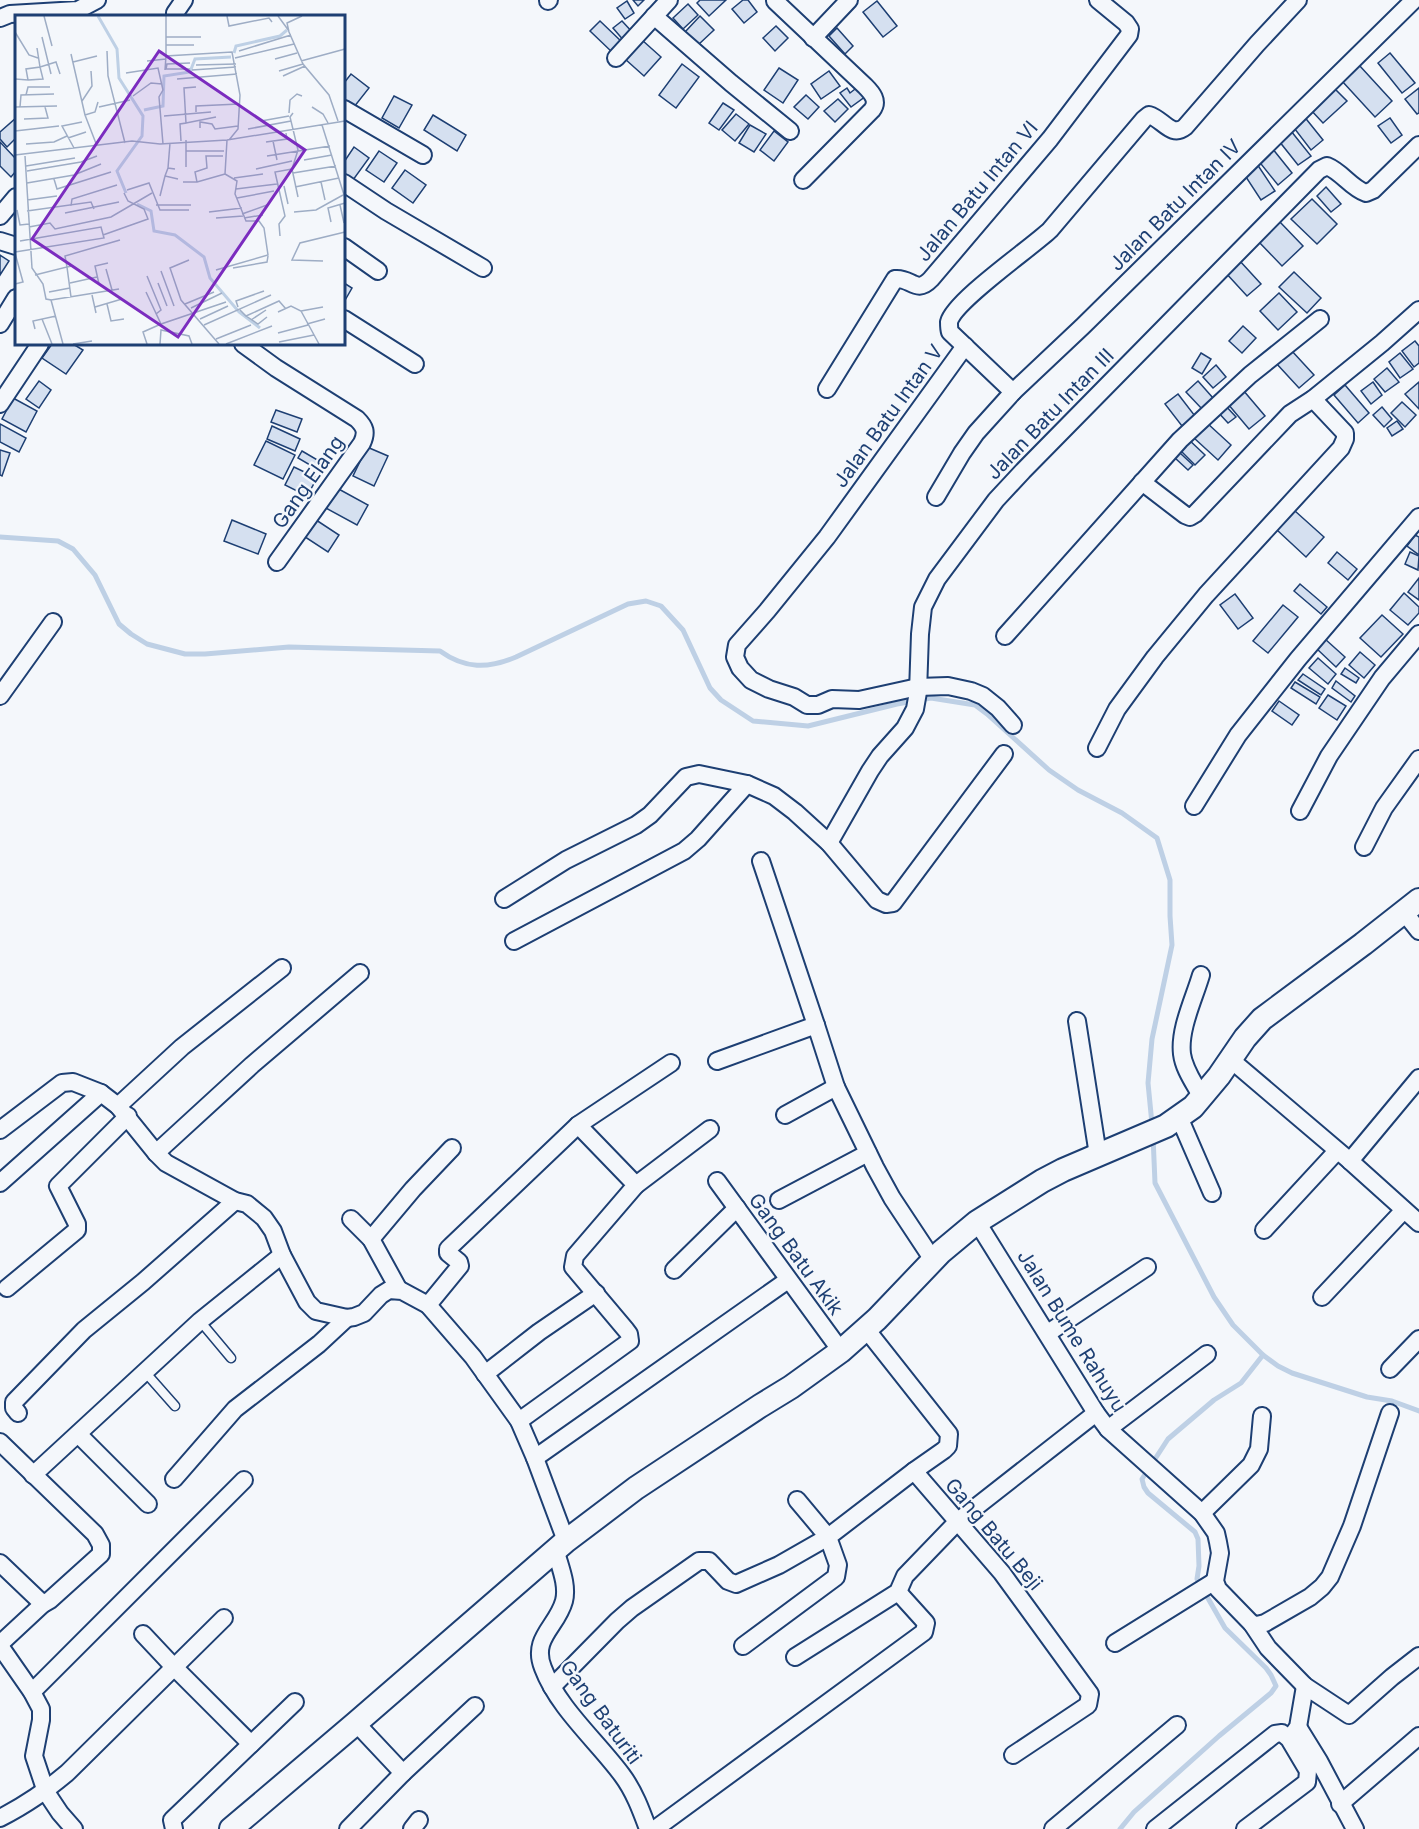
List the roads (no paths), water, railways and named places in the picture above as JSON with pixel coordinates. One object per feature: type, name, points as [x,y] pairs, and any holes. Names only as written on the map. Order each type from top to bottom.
[{"type":"street","points":[[0,18],[10,14],[97,0]]},
{"type":"street","points":[[616,57],[669,0]]},
{"type":"street","points":[[813,38],[849,0]]},
{"type":"street","name":"Jalan Batu Intan VI","points":[[828,389],[895,279],[899,278],[919,286],[925,285],[931,279],[1050,139],[1129,35],[1130,29],[1116,6],[1098,0]]},
{"type":"street","name":"Jalan Batu Intan V","points":[[918,689],[859,700],[832,699],[818,705],[807,705],[794,697],[751,680],[736,663],[736,645],[827,537],[965,346],[950,332],[949,322],[952,316],[969,297],[1050,230],[1144,119],[1149,115],[1154,117],[1173,131],[1180,131],[1185,127],[1298,0]]},
{"type":"street","name":"Jalan Batu Intan IV","points":[[936,497],[976,433],[1013,392],[1414,0]]},
{"type":"street","points":[[775,2],[865,86],[874,96],[875,102],[872,110],[803,180]]},
{"type":"street","points":[[654,16],[790,131]]},
{"type":"street","points":[[345,110],[423,155]]},
{"type":"street","name":"Jalan Batu Intan III","points":[[829,843],[870,771],[905,728],[915,709],[923,607],[937,579],[996,500],[1319,170],[1327,166],[1335,169],[1358,190],[1366,193],[1373,190],[1419,145]]},
{"type":"street","points":[[345,184],[386,211],[483,268]]},
{"type":"street","points":[[0,216],[15,198]]},
{"type":"street","points":[[0,241],[15,246]]},
{"type":"street","points":[[345,248],[378,271]]},
{"type":"street","points":[[0,324],[15,300]]},
{"type":"street","points":[[1142,482],[1185,515],[1190,517],[1195,514],[1290,414],[1382,343],[1419,310]]},
{"type":"street","points":[[1005,636],[1180,440],[1233,391],[1320,319]]},
{"type":"street","points":[[345,321],[415,364]]},
{"type":"street","points":[[0,404],[39,345]]},
{"type":"street","name":"Gang Elang","points":[[244,345],[276,368],[357,418],[364,426],[366,434],[362,443],[277,562]]},
{"type":"street","points":[[965,346],[1013,392]]},
{"type":"street","points":[[1097,748],[1117,710],[1184,621],[1341,448],[1345,433],[1312,399]]},
{"type":"street","points":[[1194,806],[1238,735],[1284,676],[1419,518]]},
{"type":"street","points":[[0,696],[52,622]]},
{"type":"street","points":[[1300,811],[1329,756],[1382,678],[1419,634]]},
{"type":"street","points":[[918,689],[948,686],[971,691],[983,696],[998,708],[1012,725]]},
{"type":"street","points":[[504,899],[566,860],[636,825],[686,777],[699,774],[747,784],[774,796],[829,843],[877,900],[882,903],[893,903],[1004,754]]},
{"type":"street","points":[[1364,847],[1384,808],[1419,759]]},
{"type":"street","points":[[514,941],[684,852],[747,784]]},
{"type":"street","points":[[760,861],[836,1087],[892,1198],[933,1260]]},
{"type":"street","points":[[231,1829],[561,1546],[636,1488],[694,1448],[791,1387],[841,1351],[866,1329],[933,1260],[977,1222],[1063,1170],[1166,1126],[1179,1118],[1202,1098],[1245,1038],[1262,1019],[1411,906],[1419,931]]},
{"type":"street","points":[[7,1288],[78,1230],[58,1186],[182,1047],[282,968]]},
{"type":"street","points":[[156,1153],[252,1065],[360,973]]},
{"type":"street","points":[[1201,975],[1185,1027],[1182,1054],[1202,1098]]},
{"type":"street","points":[[1077,1021],[1098,1155]]},
{"type":"street","points":[[717,1061],[816,1025]]},
{"type":"street","points":[[1230,1059],[1419,1223]]},
{"type":"street","points":[[174,1479],[235,1408],[318,1344],[347,1318],[364,1313],[388,1290],[406,1292],[428,1305],[460,1266],[459,1262],[448,1253],[451,1246],[578,1125],[671,1063]]},
{"type":"street","points":[[0,1130],[62,1083],[73,1082],[101,1094],[123,1111],[166,1163],[235,1201],[247,1204],[264,1218],[273,1231],[282,1255],[313,1310],[347,1318]]},
{"type":"street","points":[[785,1115],[836,1087]]},
{"type":"street","points":[[1264,1230],[1416,1089]]},
{"type":"street","points":[[0,1183],[101,1094]]},
{"type":"street","points":[[1179,1118],[1212,1193]]},
{"type":"street","points":[[578,1125],[636,1185]]},
{"type":"street","points":[[519,1421],[630,1341],[629,1334],[574,1270],[575,1256],[636,1185],[710,1129]]},
{"type":"street","points":[[371,1239],[413,1189],[452,1149]]},
{"type":"street","points":[[779,1200],[868,1153]]},
{"type":"street","name":"Gang Batu Akik","points":[[717,1180],[841,1351]]},
{"type":"street","points":[[18,1413],[14,1408],[14,1402],[84,1330],[143,1282],[235,1201]]},
{"type":"street","points":[[674,1270],[737,1208]]},
{"type":"street","points":[[1323,1298],[1404,1210]]},
{"type":"street","points":[[351,1219],[371,1239],[399,1290]]},
{"type":"street","name":"Jalan Bume Rahuyu","points":[[977,1222],[1096,1413],[1108,1428],[1202,1513],[1216,1533],[1220,1553],[1215,1581]]},
{"type":"street","points":[[33,1475],[200,1321],[282,1255]]},
{"type":"street","points":[[1048,1333],[1147,1267]]},
{"type":"street","points":[[535,1458],[788,1280]]},
{"type":"street","points":[[485,1374],[539,1332],[596,1293]]},
{"type":"street","name":"Gang Baturiti","points":[[428,1305],[472,1357],[519,1421],[535,1458],[561,1546],[565,1587],[560,1612],[543,1638],[539,1650],[542,1666],[552,1687],[623,1776],[648,1829]]},
{"type":"street","name":"Gang Batu Beji","points":[[866,1329],[949,1434],[948,1446],[914,1472],[1002,1573],[1090,1694],[1088,1705],[1013,1755]]},
{"type":"street","points":[[1390,1369],[1419,1339]]},
{"type":"street","points":[[1108,1428],[1207,1354]]},
{"type":"street","points":[[795,1658],[898,1592],[905,1576],[958,1521],[1096,1413]]},
{"type":"street","points":[[1252,1624],[1265,1623],[1310,1597],[1330,1577],[1352,1526],[1390,1413]]},
{"type":"street","points":[[1202,1513],[1251,1465],[1259,1449],[1262,1416]]},
{"type":"street","points":[[78,1434],[148,1504]]},
{"type":"street","points":[[2,1449],[95,1534],[101,1545],[101,1554],[0,1645],[41,1709],[41,1720],[33,1753],[46,1792],[74,1829]]},
{"type":"street","points":[[552,1687],[632,1608],[699,1561],[709,1560],[728,1581],[736,1584],[779,1565],[828,1537],[914,1472]]},
{"type":"street","points":[[32,1692],[244,1480]]},
{"type":"street","points":[[743,1646],[836,1577],[838,1565],[828,1537],[797,1500]]},
{"type":"street","points":[[0,1563],[43,1604]]},
{"type":"street","points":[[1115,1643],[1215,1581],[1226,1599],[1252,1624],[1268,1648],[1305,1686],[1349,1715],[1419,1656]]},
{"type":"street","points":[[655,1829],[924,1632],[926,1623],[898,1592]]},
{"type":"street","points":[[0,1818],[46,1792],[224,1618]]},
{"type":"street","points":[[143,1634],[251,1744]]},
{"type":"street","points":[[1245,1829],[1307,1782],[1308,1772],[1294,1733],[1305,1686]]},
{"type":"street","points":[[174,1829],[172,1820],[295,1702]]},
{"type":"street","points":[[348,1829],[403,1773],[475,1706]]},
{"type":"street","points":[[356,1723],[403,1773]]},
{"type":"street","points":[[1053,1829],[1177,1725]]},
{"type":"street","points":[[1155,1829],[1275,1734],[1282,1733],[1294,1733],[1319,1761],[1355,1829]]},
{"type":"street","points":[[1340,1804],[1419,1736]]},
{"type":"lane","points":[[200,1321],[231,1358]]},
{"type":"lane","points":[[145,1372],[175,1406]]},
{"type":"waterway","points":[[0,537],[58,541],[73,549],[95,575],[119,624],[147,644],[185,654],[289,647],[440,651],[468,664],[496,664],[516,657],[628,604],[646,601],[661,606],[683,630],[710,688],[721,700],[753,721],[808,726],[931,698],[975,705],[1049,770],[1078,790],[1122,813],[1157,838],[1170,880],[1172,945],[1152,1039],[1148,1083],[1152,1124]]},
{"type":"waterway","points":[[1153,1136],[1155,1183],[1214,1297],[1233,1325],[1263,1355],[1292,1373],[1367,1397],[1392,1401],[1419,1411]]},
{"type":"waterway","points":[[1120,1829],[1134,1812],[1271,1693],[1276,1686],[1266,1668],[1225,1628],[1197,1579],[1198,1539],[1195,1532],[1148,1493],[1142,1479],[1168,1439],[1214,1400],[1241,1383],[1263,1355]]}]
